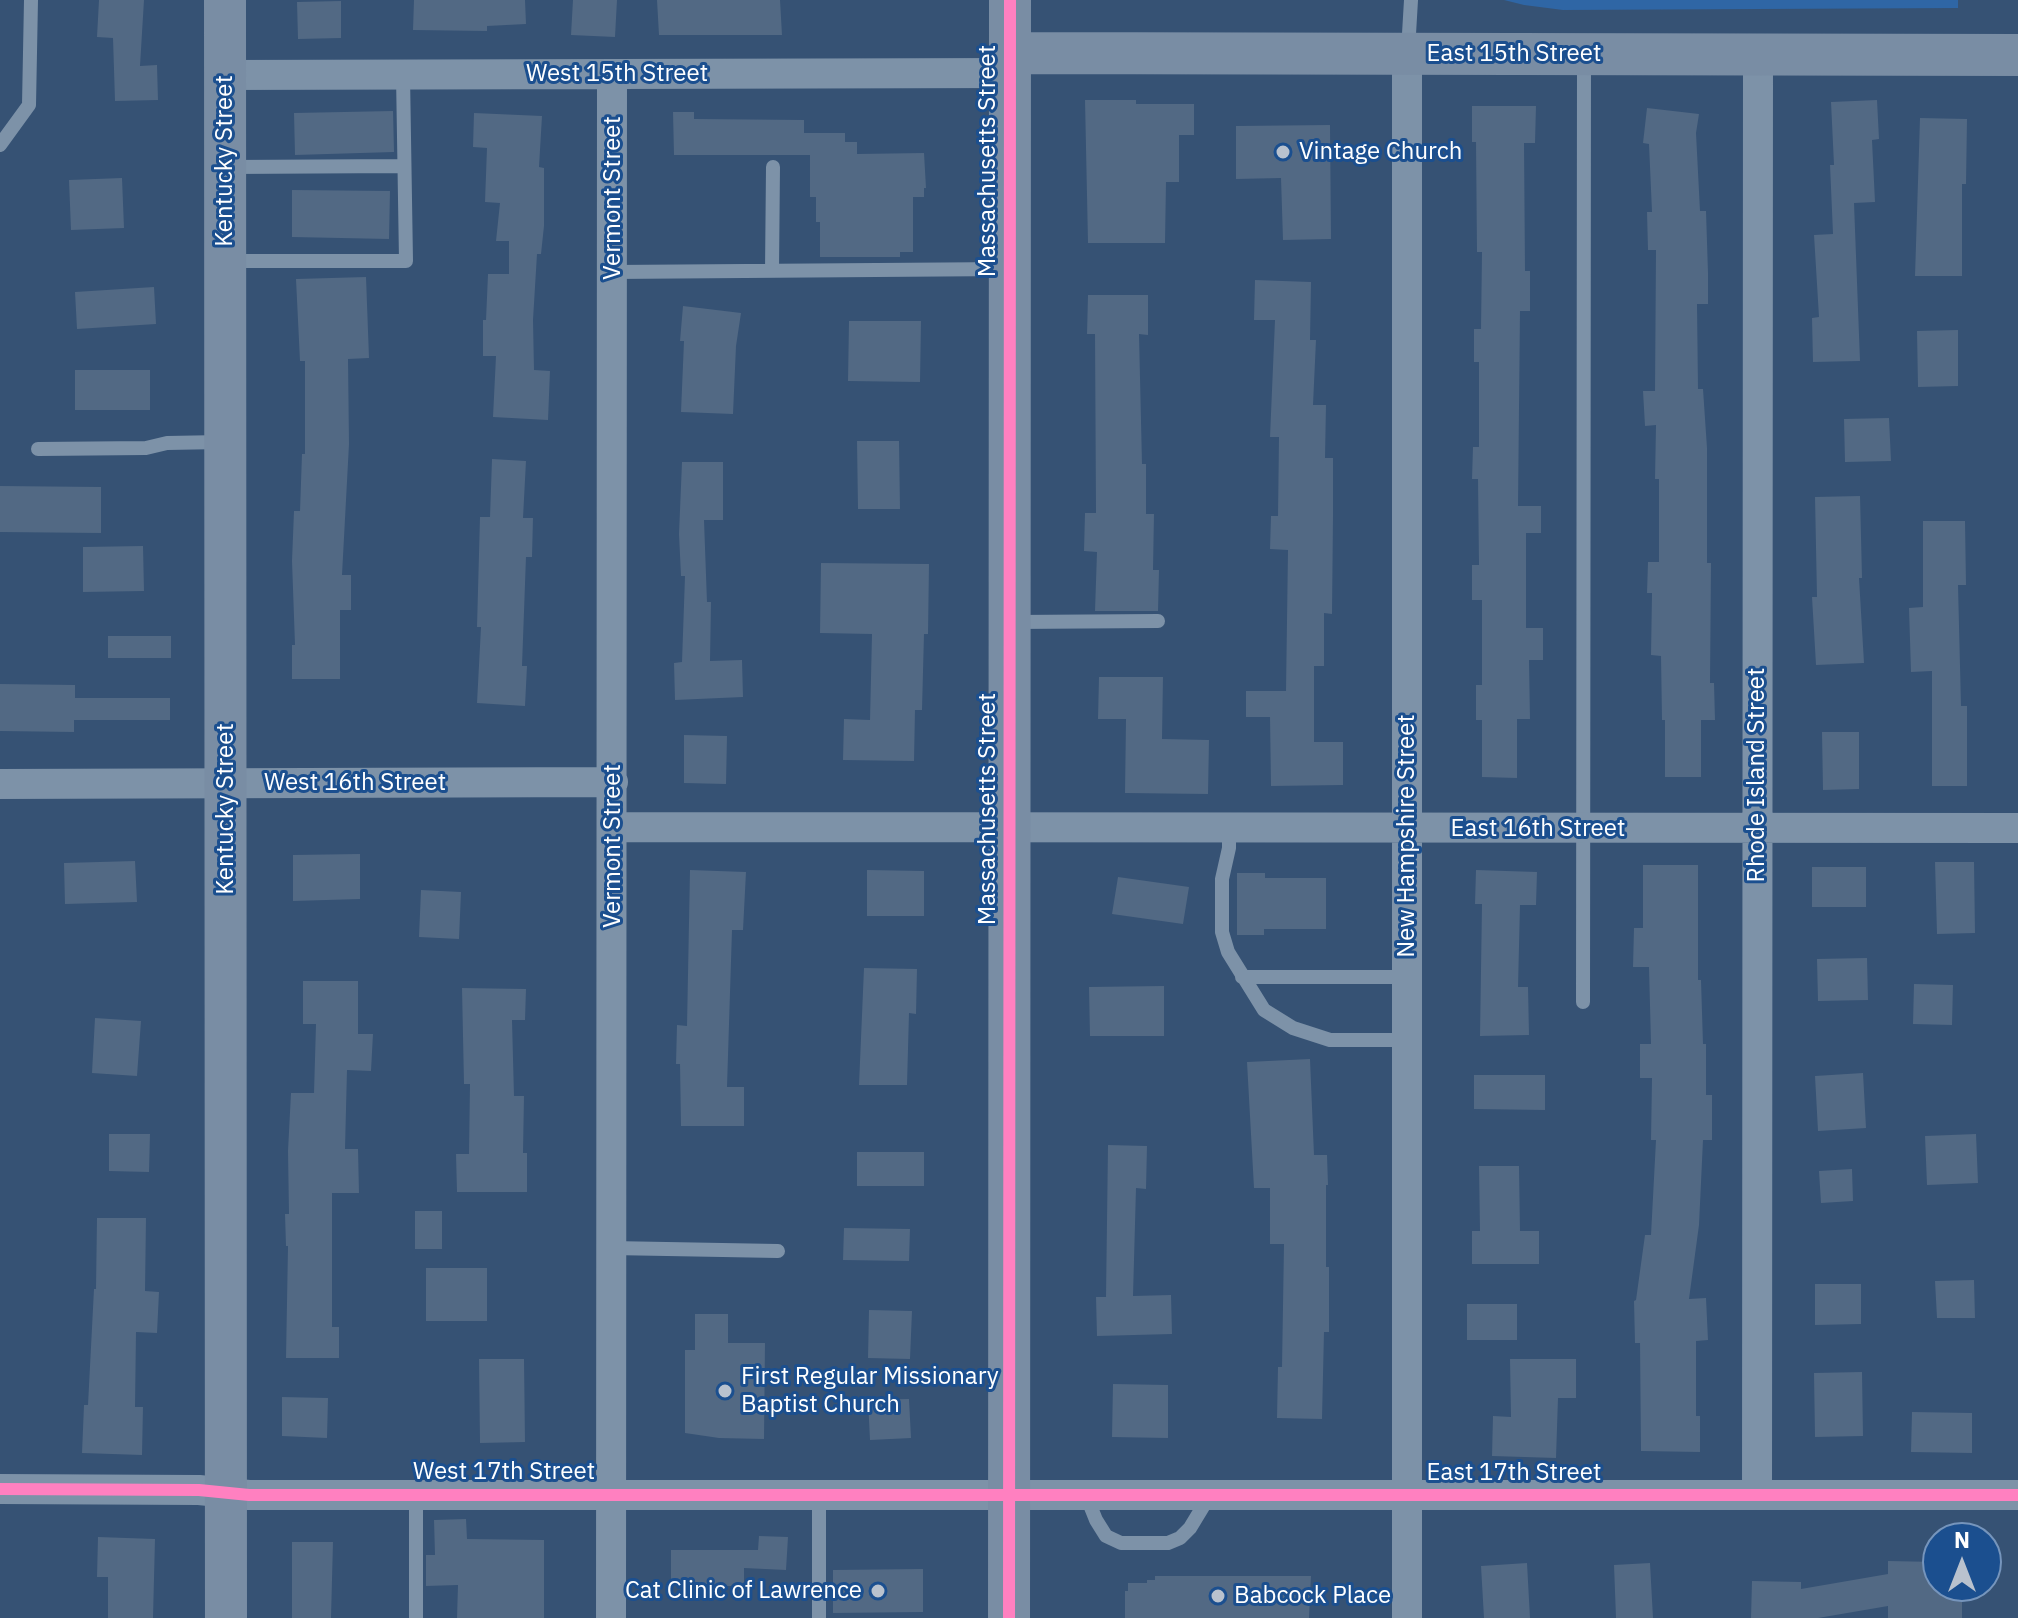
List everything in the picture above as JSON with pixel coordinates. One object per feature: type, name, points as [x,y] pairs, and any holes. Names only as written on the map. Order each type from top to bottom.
[{"type":"main road","name":"Kentucky Street","points":[[225,0],[226,1618]]},
{"type":"main road","name":"Massachusetts Street","points":[[1009,1618],[1010,0]]},
{"type":"main road","name":"East 15th Street","points":[[1010,63],[1407,54],[2018,55]]},
{"type":"street","name":"New Hampshire Street","points":[[1407,54],[1407,1618]]},
{"type":"street","name":"Rhode Island Street","points":[[1757,1495],[1758,54]]},
{"type":"street","name":"West 15th Street","points":[[225,75],[612,74],[1010,63]]},
{"type":"street","name":"Vermont Street","points":[[611,1618],[612,74]]},
{"type":"street","name":"West 16th Street","points":[[0,784],[613,782]]},
{"type":"street","points":[[613,827],[1010,827]]},
{"type":"street","name":"East 16th Street","points":[[1010,827],[2018,828]]},
{"type":"street","name":"West 17th Street","points":[[0,1489],[199,1490],[249,1495],[1009,1494]]},
{"type":"street","name":"East 17th Street","points":[[1009,1494],[2018,1495]]},
{"type":"lane","points":[[0,145],[29,105],[31,0]]},
{"type":"lane","points":[[1407,54],[1411,0]]},
{"type":"lane","points":[[1583,1002],[1584,54]]},
{"type":"lane","points":[[225,261],[406,261],[403,75]]},
{"type":"lane","points":[[225,167],[404,166]]},
{"type":"lane","points":[[772,271],[773,167]]},
{"type":"lane","points":[[613,272],[1010,269]]},
{"type":"lane","points":[[38,449],[146,448],[167,443],[225,442]]},
{"type":"lane","points":[[1010,622],[1158,621]]},
{"type":"lane","points":[[1229,827],[1229,848],[1222,879],[1222,932],[1228,952],[1264,1010],[1293,1028],[1330,1040],[1406,1040]]},
{"type":"lane","points":[[1242,977],[1406,977]]},
{"type":"lane","points":[[611,1248],[778,1251]]},
{"type":"lane","points":[[416,1494],[416,1618]]},
{"type":"lane","points":[[819,1494],[819,1618]]},
{"type":"lane","points":[[1086,1494],[1106,1536],[1121,1543],[1168,1543],[1180,1538],[1190,1528],[1210,1494]]},
{"type":"shaded area","points":[[1504,0],[1958,0],[1958,8],[1563,10]]},
{"type":"building","points":[[99,0],[144,0],[140,66],[157,65],[158,100],[115,101],[113,38],[97,37]]},
{"type":"building","points":[[414,0],[525,0],[526,24],[487,26],[487,31],[413,30]]},
{"type":"building","points":[[573,0],[617,0],[615,37],[571,35]]},
{"type":"building","points":[[657,0],[780,0],[782,35],[659,35]]},
{"type":"building","points":[[341,1],[341,38],[298,39],[297,2]]},
{"type":"building","points":[[1085,100],[1194,104],[1194,135],[1179,135],[1179,182],[1166,182],[1165,243],[1088,243]]},
{"type":"building","points":[[1877,100],[1879,139],[1872,140],[1875,202],[1854,203],[1860,361],[1813,362],[1812,318],[1819,317],[1814,235],[1833,234],[1831,102]]},
{"type":"building","points":[[1472,106],[1536,106],[1535,143],[1524,143],[1525,271],[1530,271],[1530,311],[1520,311],[1518,506],[1541,506],[1541,533],[1526,533],[1526,628],[1543,628],[1543,660],[1529,660],[1530,719],[1517,719],[1517,778],[1482,777],[1482,720],[1476,720],[1476,685],[1482,685],[1482,600],[1472,600],[1472,565],[1479,565],[1478,479],[1472,479],[1473,447],[1479,447],[1479,362],[1474,362],[1474,329],[1481,329],[1482,252],[1477,252],[1476,142],[1472,142]]},
{"type":"building","points":[[1647,108],[1699,114],[1696,133],[1700,211],[1706,211],[1708,304],[1697,304],[1698,389],[1703,389],[1707,448],[1707,563],[1711,563],[1710,683],[1714,683],[1715,720],[1701,720],[1701,777],[1665,777],[1661,656],[1651,655],[1652,593],[1647,593],[1648,562],[1659,562],[1659,479],[1655,479],[1656,425],[1645,426],[1643,391],[1655,391],[1656,250],[1648,250],[1647,212],[1652,212],[1649,144],[1643,143]]},
{"type":"building","points":[[393,111],[394,152],[295,155],[294,113]]},
{"type":"building","points":[[673,112],[694,112],[694,119],[804,120],[804,133],[845,133],[845,142],[857,142],[857,154],[924,153],[924,197],[913,197],[913,252],[900,252],[900,257],[820,257],[816,197],[810,197],[810,155],[674,155]]},
{"type":"building","points":[[474,113],[542,116],[539,167],[544,168],[544,226],[541,254],[537,254],[533,320],[534,370],[550,371],[548,420],[493,417],[496,356],[483,356],[483,320],[486,320],[488,274],[509,274],[509,241],[496,241],[500,203],[485,202],[487,148],[473,147]]},
{"type":"building","points":[[1920,118],[1967,119],[1966,184],[1962,184],[1962,276],[1915,276]]},
{"type":"building","name":"Vintage Church","points":[[1330,125],[1331,239],[1283,240],[1281,178],[1236,179],[1236,126]]},
{"type":"building","points":[[122,178],[124,228],[71,230],[69,180]]},
{"type":"building","points":[[292,190],[390,191],[389,239],[292,237]]},
{"type":"building","points":[[366,277],[369,358],[348,359],[349,444],[342,575],[351,575],[351,610],[340,610],[340,679],[292,679],[292,645],[295,645],[294,511],[300,511],[302,454],[305,454],[305,361],[300,361],[296,279]]},
{"type":"building","points":[[1255,280],[1311,282],[1310,340],[1316,340],[1313,405],[1326,405],[1325,458],[1333,458],[1332,614],[1324,613],[1324,666],[1314,666],[1314,742],[1343,742],[1343,785],[1271,786],[1270,717],[1246,717],[1246,691],[1286,691],[1288,550],[1270,549],[1271,516],[1278,516],[1279,437],[1270,437],[1275,320],[1254,320]]},
{"type":"building","points":[[154,287],[156,324],[77,329],[75,292]]},
{"type":"building","points":[[1088,295],[1148,295],[1148,335],[1139,334],[1142,464],[1146,464],[1146,514],[1154,514],[1153,570],[1159,570],[1158,611],[1095,611],[1097,552],[1084,551],[1085,513],[1096,513],[1095,334],[1087,334]]},
{"type":"building","points":[[683,306],[741,313],[733,414],[681,412]]},
{"type":"building","points":[[849,321],[921,321],[920,382],[848,381]]},
{"type":"building","points":[[1958,330],[1958,386],[1918,387],[1917,331]]},
{"type":"building","points":[[75,370],[150,370],[150,410],[75,410]]},
{"type":"building","points":[[1889,418],[1891,461],[1845,462],[1844,419]]},
{"type":"building","points":[[857,441],[899,441],[900,509],[858,509]]},
{"type":"building","points":[[492,459],[526,461],[523,518],[533,518],[532,557],[526,557],[522,666],[527,666],[525,706],[477,703],[481,627],[477,627],[480,517],[490,517]]},
{"type":"building","points":[[682,462],[723,462],[723,520],[704,520],[707,602],[711,602],[710,661],[742,660],[743,697],[675,700],[674,663],[682,662],[685,576],[681,576],[679,534]]},
{"type":"building","points":[[0,486],[101,487],[101,533],[0,532]]},
{"type":"building","points":[[1860,496],[1862,578],[1859,578],[1864,663],[1816,665],[1812,597],[1817,597],[1815,497]]},
{"type":"building","points":[[1923,521],[1965,521],[1966,585],[1958,585],[1961,706],[1967,706],[1967,786],[1932,786],[1932,671],[1911,672],[1909,608],[1923,607]]},
{"type":"building","points":[[143,546],[144,591],[83,592],[83,547]]},
{"type":"building","points":[[821,563],[929,564],[928,634],[924,634],[922,710],[915,710],[914,761],[843,760],[844,719],[870,720],[872,634],[820,633]]},
{"type":"building","points":[[108,636],[171,636],[171,658],[108,658]]},
{"type":"building","points":[[1099,677],[1163,677],[1162,739],[1209,740],[1208,794],[1125,793],[1126,719],[1098,719]]},
{"type":"building","points":[[0,684],[75,685],[75,698],[170,698],[170,720],[74,720],[74,732],[0,731]]},
{"type":"building","points":[[1822,732],[1859,732],[1859,789],[1823,790]]},
{"type":"building","points":[[684,735],[727,736],[726,784],[684,783]]},
{"type":"building","points":[[360,854],[360,899],[293,901],[293,855]]},
{"type":"building","points":[[135,861],[137,902],[65,904],[64,863]]},
{"type":"building","points":[[1935,862],[1974,862],[1975,933],[1937,934]]},
{"type":"building","points":[[1643,865],[1698,865],[1698,980],[1701,980],[1703,1044],[1706,1044],[1706,1095],[1712,1095],[1712,1140],[1703,1140],[1699,1225],[1689,1299],[1706,1298],[1708,1340],[1696,1341],[1696,1416],[1700,1416],[1700,1452],[1641,1451],[1640,1343],[1635,1343],[1634,1301],[1645,1235],[1651,1235],[1656,1140],[1651,1140],[1652,1078],[1640,1078],[1640,1044],[1651,1044],[1649,967],[1633,967],[1634,928],[1643,928]]},
{"type":"building","points":[[1812,867],[1866,867],[1866,907],[1812,907]]},
{"type":"building","points":[[690,870],[746,872],[743,930],[732,930],[727,1087],[744,1087],[744,1126],[681,1126],[680,1064],[676,1064],[677,1025],[687,1026]]},
{"type":"building","points":[[867,870],[924,871],[924,916],[867,916]]},
{"type":"building","points":[[1476,870],[1537,872],[1536,905],[1520,905],[1518,987],[1528,987],[1529,1035],[1480,1036],[1482,904],[1475,904]]},
{"type":"building","points":[[1237,873],[1265,873],[1265,878],[1326,878],[1326,929],[1264,929],[1264,935],[1237,935]]},
{"type":"building","points":[[1118,877],[1189,887],[1183,924],[1112,914]]},
{"type":"building","points":[[421,890],[461,892],[459,939],[419,937]]},
{"type":"building","points":[[1867,958],[1868,1000],[1818,1001],[1817,959]]},
{"type":"building","points":[[864,968],[917,969],[916,1014],[909,1013],[907,1085],[859,1085]]},
{"type":"building","points":[[303,981],[358,981],[358,1034],[373,1034],[371,1071],[347,1070],[345,1149],[358,1149],[359,1193],[332,1193],[332,1327],[339,1327],[339,1358],[286,1358],[288,1246],[285,1214],[289,1214],[291,1093],[314,1093],[316,1024],[303,1024]]},
{"type":"building","points":[[1914,984],[1953,985],[1952,1025],[1913,1024]]},
{"type":"building","points":[[1164,986],[1164,1036],[1090,1036],[1089,987]]},
{"type":"building","points":[[462,988],[526,989],[525,1020],[512,1020],[514,1096],[524,1096],[523,1153],[527,1153],[527,1192],[457,1192],[456,1154],[469,1154],[470,1084],[464,1084]]},
{"type":"building","points":[[95,1018],[141,1021],[137,1076],[92,1073]]},
{"type":"building","points":[[1310,1059],[1314,1155],[1327,1155],[1328,1185],[1326,1267],[1329,1267],[1329,1332],[1324,1332],[1322,1419],[1277,1418],[1278,1367],[1282,1367],[1284,1244],[1270,1244],[1270,1188],[1254,1188],[1247,1062]]},
{"type":"building","points":[[1863,1073],[1866,1128],[1818,1131],[1815,1076]]},
{"type":"building","points":[[1474,1075],[1545,1075],[1545,1110],[1474,1109]]},
{"type":"building","points":[[109,1134],[150,1134],[149,1172],[109,1171]]},
{"type":"building","points":[[1976,1134],[1978,1183],[1927,1185],[1925,1136]]},
{"type":"building","points":[[1108,1145],[1147,1146],[1146,1189],[1136,1188],[1133,1296],[1171,1295],[1172,1334],[1097,1336],[1096,1297],[1106,1297]]},
{"type":"building","points":[[857,1152],[924,1152],[924,1186],[857,1186]]},
{"type":"building","points":[[1479,1166],[1519,1166],[1520,1231],[1539,1231],[1539,1264],[1472,1264],[1472,1231],[1480,1231]]},
{"type":"building","points":[[1852,1169],[1853,1201],[1821,1203],[1819,1171]]},
{"type":"building","points":[[415,1211],[442,1211],[442,1249],[415,1249]]},
{"type":"building","points":[[97,1218],[146,1218],[145,1291],[159,1292],[157,1333],[136,1332],[135,1407],[143,1407],[142,1455],[82,1453],[96,1289]]},
{"type":"building","points":[[844,1228],[910,1229],[909,1261],[843,1260]]},
{"type":"building","points":[[426,1268],[487,1268],[487,1321],[426,1321]]},
{"type":"building","points":[[1974,1280],[1975,1318],[1937,1318],[1935,1281]]},
{"type":"building","points":[[1815,1284],[1861,1284],[1861,1324],[1815,1325]]},
{"type":"building","points":[[1467,1304],[1517,1304],[1517,1340],[1467,1340]]},
{"type":"building","points":[[869,1310],[912,1311],[910,1359],[868,1358]]},
{"type":"building","name":"First Regular Missionary Baptist Church","points":[[695,1314],[728,1314],[728,1343],[765,1343],[764,1439],[719,1438],[685,1433],[685,1350],[695,1350]]},
{"type":"building","points":[[479,1359],[524,1359],[525,1442],[480,1443]]},
{"type":"building","points":[[1510,1359],[1576,1359],[1576,1398],[1558,1398],[1556,1458],[1492,1456],[1493,1416],[1511,1417]]},
{"type":"building","points":[[1862,1372],[1863,1436],[1815,1437],[1814,1373]]},
{"type":"building","points":[[1113,1384],[1168,1385],[1168,1438],[1112,1437]]},
{"type":"building","points":[[282,1397],[328,1398],[327,1438],[282,1436]]},
{"type":"building","points":[[909,1399],[911,1438],[870,1440],[868,1400]]},
{"type":"building","points":[[1912,1412],[1972,1413],[1972,1453],[1911,1452]]},
{"type":"building","points":[[466,1519],[467,1539],[544,1540],[544,1618],[457,1618],[458,1585],[426,1586],[426,1555],[435,1555],[434,1520]]},
{"type":"building","points":[[759,1536],[788,1537],[786,1570],[744,1568],[744,1586],[671,1586],[671,1550],[758,1550]]},
{"type":"building","points":[[98,1537],[155,1539],[153,1618],[108,1618],[108,1577],[97,1577]]},
{"type":"building","points":[[292,1542],[333,1542],[331,1618],[292,1618]]},
{"type":"building","points":[[1888,1561],[1922,1562],[1922,1602],[1962,1602],[1962,1618],[1888,1618],[1888,1606],[1818,1618],[1751,1618],[1752,1581],[1801,1582],[1801,1589],[1888,1574]]},
{"type":"building","points":[[1527,1563],[1530,1618],[1484,1618],[1481,1566]]},
{"type":"building","points":[[1650,1563],[1653,1618],[1616,1618],[1614,1565]]},
{"type":"building","name":"Cat Clinic of Lawrence","points":[[923,1569],[923,1612],[833,1613],[833,1570]]},
{"type":"building","name":"Babcock Place","points":[[1155,1576],[1311,1576],[1309,1618],[1125,1618],[1128,1583],[1147,1583],[1147,1580],[1155,1580]]},
{"type":"cycle path","points":[[1009,1618],[1010,0]]},
{"type":"cycle path","points":[[0,1489],[199,1490],[249,1495],[2018,1495]]},
{"type":"place","name":"Vintage Church","points":[[1283,152]]},
{"type":"place","name":"First Regular Missionary Baptist Church","points":[[725,1391]]},
{"type":"place","name":"Cat Clinic of Lawrence","points":[[878,1591]]},
{"type":"place","name":"Babcock Place","points":[[1218,1596]]}]
